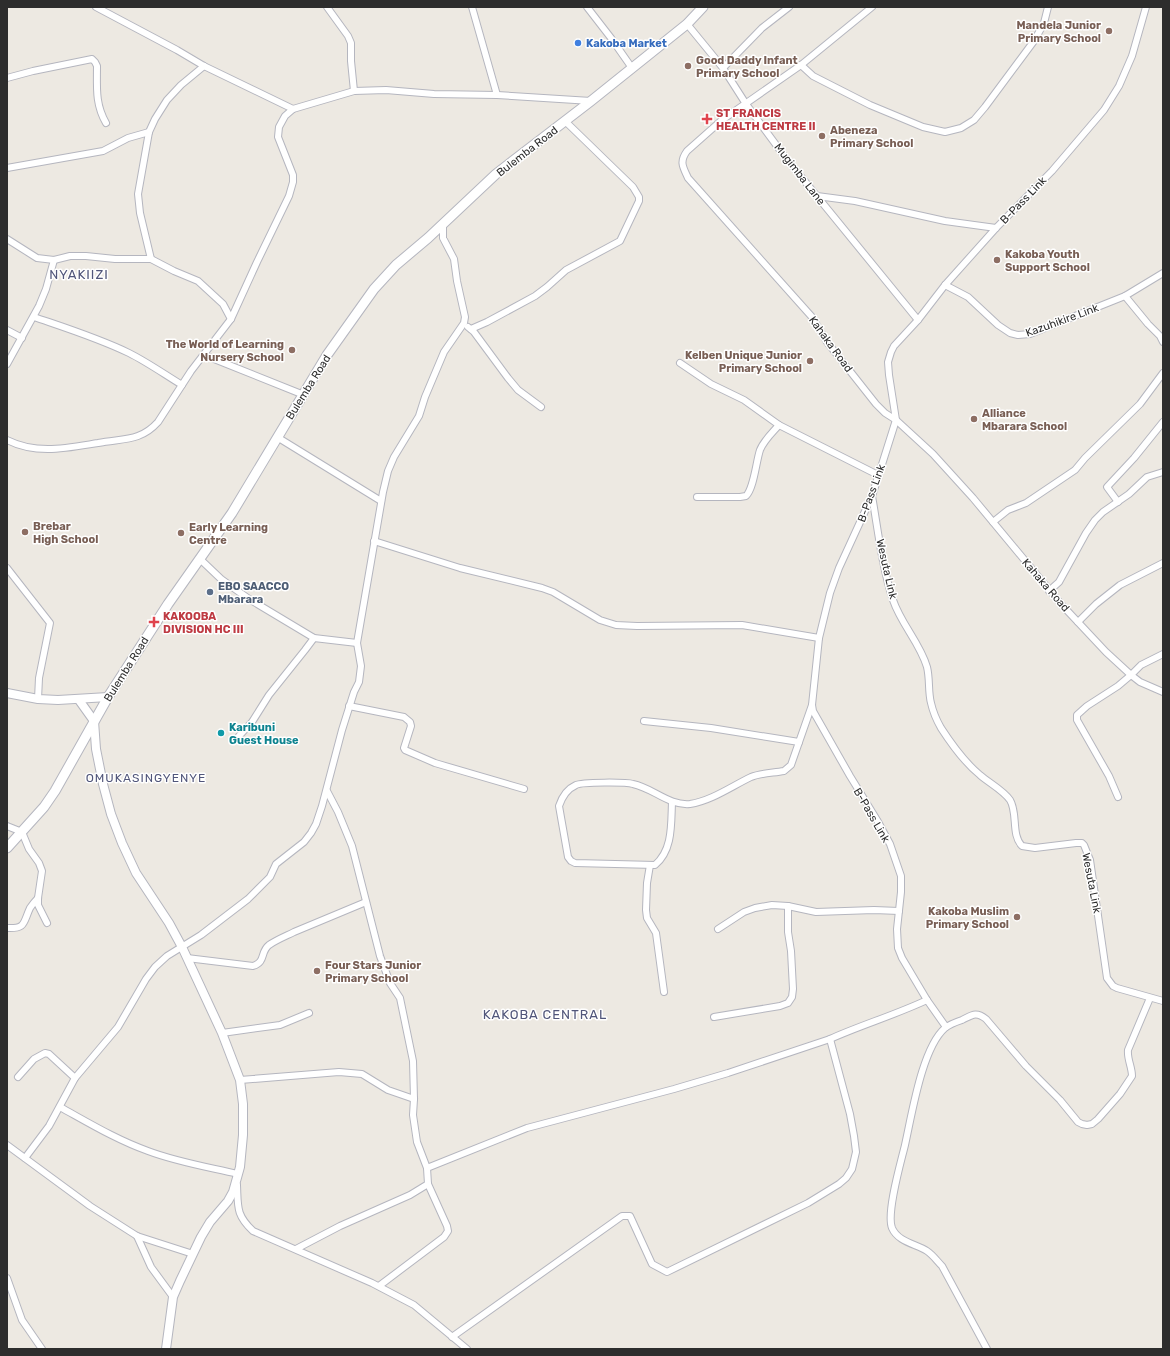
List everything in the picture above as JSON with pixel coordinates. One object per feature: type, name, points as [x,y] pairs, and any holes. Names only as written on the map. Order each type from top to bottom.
[{"type":"main road","name":"Bulemba Road","points":[[7,848],[56,791],[108,697],[168,604],[232,513],[327,355],[374,288],[396,265],[443,224],[496,174],[591,101],[687,24],[703,7]]},
{"type":"street","points":[[96,7],[204,66],[293,109]]},
{"type":"street","points":[[327,7],[348,36],[351,43],[354,91]]},
{"type":"street","points":[[472,7],[496,95]]},
{"type":"street","points":[[587,7],[632,68]]},
{"type":"street","points":[[723,68],[762,28],[789,7]]},
{"type":"street","name":"Kahaka Road","points":[[872,7],[801,65],[722,120],[687,151],[682,157],[682,166],[688,178],[812,317],[828,342],[876,404],[933,454],[993,522],[1049,591],[1106,652],[1140,682],[1163,692]]},
{"type":"street","points":[[801,65],[813,76],[870,105],[923,127],[945,132],[961,128],[974,120],[985,107],[1034,41],[1044,24],[1048,7]]},
{"type":"street","name":"B-Pass Link","points":[[946,1027],[927,1000],[902,958],[898,948],[897,929],[901,892],[901,876],[890,844],[817,719],[812,705],[818,638],[830,593],[839,568],[872,496],[896,420],[888,362],[894,346],[996,228],[1052,171],[1104,110],[1119,86],[1132,56],[1146,7]]},
{"type":"street","name":"Mugimba Lane","points":[[687,24],[723,68],[746,104],[785,157],[918,320]]},
{"type":"street","points":[[7,78],[92,59],[97,66],[97,97],[100,113],[106,123]]},
{"type":"street","points":[[151,259],[140,213],[138,194],[149,132],[167,100],[181,85],[204,66]]},
{"type":"street","points":[[7,440],[39,449],[67,449],[127,439],[141,435],[158,422],[182,385],[231,319],[256,262],[289,196],[293,182],[293,175],[278,137],[279,127],[285,116],[293,109],[354,91],[386,90],[434,94],[496,95],[591,101]]},
{"type":"street","points":[[471,328],[486,322],[535,296],[547,288],[566,270],[620,241],[639,201],[639,197],[633,187],[565,121]]},
{"type":"street","points":[[7,168],[103,151],[128,138],[149,132]]},
{"type":"street","points":[[817,196],[855,201],[945,221],[996,228]]},
{"type":"street","points":[[25,1158],[49,1126],[75,1078],[118,1027],[146,979],[155,967],[167,956],[201,935],[248,899],[270,878],[276,864],[304,842],[316,824],[327,791],[329,775],[349,706],[359,682],[361,666],[356,643],[381,501],[388,471],[394,457],[418,416],[444,352],[464,323],[465,317],[454,259],[443,238],[443,224]]},
{"type":"street","points":[[7,239],[37,258],[54,260],[70,256],[86,256],[115,260],[151,259],[198,281],[223,304],[231,319]]},
{"type":"street","points":[[7,364],[34,317],[46,290],[54,260]]},
{"type":"street","name":"Kazuhikire Link","points":[[946,285],[968,297],[998,325],[1010,333],[1018,335],[1030,334],[1125,296],[1163,273]]},
{"type":"street","points":[[1125,296],[1160,336],[1163,342]]},
{"type":"street","points":[[34,317],[91,336],[130,354],[182,385]]},
{"type":"street","points":[[464,323],[471,328],[518,390],[541,407]]},
{"type":"street","points":[[7,330],[22,338]]},
{"type":"street","points":[[204,355],[304,395]]},
{"type":"street","points":[[680,363],[711,384],[744,400],[779,425],[878,475]]},
{"type":"street","points":[[993,522],[1008,510],[1026,503],[1075,470],[1084,458],[1140,404],[1163,374]]},
{"type":"street","points":[[1118,502],[1107,487],[1134,458],[1163,422]]},
{"type":"street","points":[[696,497],[746,496],[750,489],[760,450],[779,425]]},
{"type":"street","points":[[277,437],[381,501]]},
{"type":"street","points":[[1049,591],[1059,582],[1086,533],[1095,520],[1129,494],[1147,477],[1163,472]]},
{"type":"street","name":"Wesuta Link","points":[[872,496],[886,573],[894,601],[903,621],[921,652],[927,668],[930,703],[940,726],[960,755],[978,774],[1007,796],[1011,801],[1018,839],[1022,846],[1035,848],[1076,843],[1082,843],[1084,845],[1090,860],[1108,978],[1113,986],[1163,1001]]},
{"type":"street","points":[[374,541],[460,568],[542,588],[553,592],[600,620],[616,625],[742,625],[818,638]]},
{"type":"street","points":[[200,558],[221,579],[314,638],[356,643]]},
{"type":"street","points":[[1078,622],[1096,604],[1120,585],[1163,563]]},
{"type":"street","points":[[7,568],[50,623],[39,678],[38,699]]},
{"type":"street","points":[[239,736],[252,722],[269,695],[314,638]]},
{"type":"street","points":[[1118,797],[1109,776],[1077,720],[1077,715],[1080,711],[1118,686],[1141,665],[1163,654]]},
{"type":"street","points":[[7,693],[38,699],[58,700],[79,700],[108,697]]},
{"type":"street","points":[[79,700],[94,721],[96,750],[103,784],[111,814],[122,843],[136,873],[169,923],[182,947],[222,1033],[240,1080],[243,1104],[240,1167],[231,1196],[210,1222],[173,1298],[166,1349]]},
{"type":"street","points":[[672,802],[671,834],[659,861],[654,865],[575,863],[570,861],[559,806],[566,791],[577,784],[627,783],[642,787],[679,804],[697,802],[752,777],[784,771],[791,765],[812,705]]},
{"type":"street","points":[[349,706],[404,717],[408,720],[411,726],[404,748],[405,750],[435,763],[524,789]]},
{"type":"street","points":[[644,721],[711,728],[799,742]]},
{"type":"street","points":[[327,791],[338,812],[352,846],[383,962],[390,983],[400,998],[413,1061],[413,1115],[417,1142],[427,1168],[428,1184],[448,1231],[444,1236],[379,1286]]},
{"type":"street","points":[[7,826],[22,832],[29,849],[39,863],[42,871],[38,905],[47,923]]},
{"type":"street","points":[[650,865],[647,883],[646,910],[647,918],[656,933],[664,992]]},
{"type":"street","points":[[7,928],[14,929],[23,926],[30,908],[38,898]]},
{"type":"street","points":[[187,958],[253,966],[259,964],[266,949],[274,942],[366,902]]},
{"type":"street","points":[[718,929],[744,912],[755,908],[772,905],[788,906],[816,912],[868,910],[899,911]]},
{"type":"street","points":[[714,1017],[780,1006],[788,1002],[792,997],[793,974],[788,932],[788,906]]},
{"type":"street","points":[[987,1349],[942,1266],[927,1250],[911,1244],[899,1237],[893,1230],[891,1223],[891,1212],[897,1182],[922,1073],[930,1052],[939,1035],[946,1027],[972,1015],[981,1015],[1026,1066],[1060,1100],[1078,1122],[1087,1125],[1092,1124],[1106,1111],[1132,1076],[1132,1070],[1127,1056],[1128,1050],[1150,998]]},
{"type":"street","points":[[427,1168],[527,1128],[674,1090],[830,1039],[845,1032],[891,1016],[927,1000]]},
{"type":"street","points":[[222,1033],[280,1024],[309,1013]]},
{"type":"street","points":[[452,1337],[622,1216],[630,1216],[652,1264],[667,1272],[808,1203],[839,1184],[852,1170],[856,1152],[850,1114],[830,1039]]},
{"type":"street","points":[[18,1077],[34,1060],[44,1053],[49,1054],[75,1078]]},
{"type":"street","points":[[240,1080],[338,1072],[353,1073],[362,1074],[388,1090],[414,1099]]},
{"type":"street","points":[[60,1107],[115,1137],[149,1152],[237,1176]]},
{"type":"street","points":[[7,1146],[90,1206],[137,1236],[194,1254]]},
{"type":"street","points":[[237,1176],[239,1214],[247,1226],[253,1231],[379,1286],[414,1305],[467,1349]]},
{"type":"street","points":[[296,1249],[428,1184]]},
{"type":"street","points":[[137,1236],[151,1267],[173,1298]]},
{"type":"street","points":[[7,1278],[22,1320],[42,1349]]},
{"type":"place","name":"Mandela Junior Primary School","points":[[1109,31]]},
{"type":"place","name":"Kakoba Market","points":[[578,43]]},
{"type":"place","name":"Good Daddy Infant Primary School","points":[[688,66]]},
{"type":"place","name":"ST FRANCIS HEALTH CENTRE II","points":[[707,119]]},
{"type":"place","name":"Abeneza Primary School","points":[[822,136]]},
{"type":"place","name":"Kakoba Youth Support School","points":[[997,260]]},
{"type":"place","name":"The World of Learning Nursery School","points":[[292,350]]},
{"type":"place","name":"Kelben Unique Junior Primary School","points":[[810,361]]},
{"type":"place","name":"Alliance Mbarara School","points":[[974,419]]},
{"type":"place","name":"Brebar High School","points":[[25,532]]},
{"type":"place","name":"Early Learning Centre","points":[[181,533]]},
{"type":"place","name":"EBO SAACCO Mbarara","points":[[210,592]]},
{"type":"place","name":"KAKOOBA DIVISION HC III","points":[[154,622]]},
{"type":"place","name":"Karibuni Guest House","points":[[221,733]]},
{"type":"place","name":"Kakoba Muslim Primary School","points":[[1017,917]]},
{"type":"place","name":"Four Stars Junior Primary School","points":[[317,971]]},
{"type":"district","name":"NYAKIIZI","points":[[79,274]]},
{"type":"district","name":"OMUKASINGYENYE","points":[[146,778]]},
{"type":"district","name":"KAKOBA CENTRAL","points":[[545,1014]]}]
